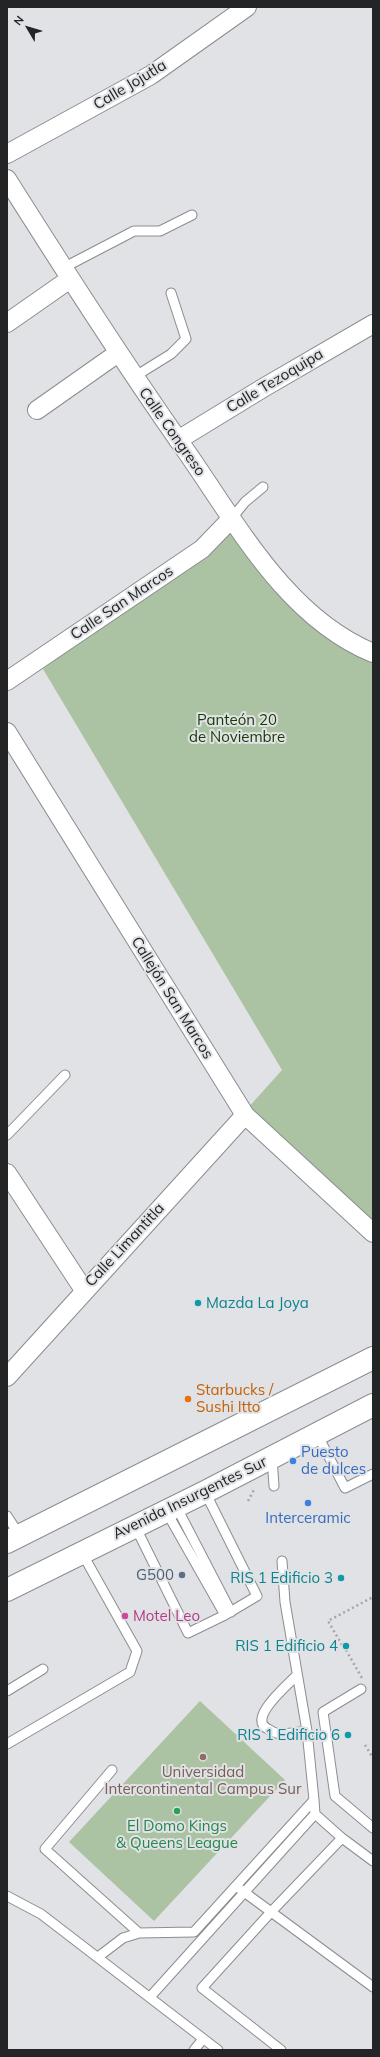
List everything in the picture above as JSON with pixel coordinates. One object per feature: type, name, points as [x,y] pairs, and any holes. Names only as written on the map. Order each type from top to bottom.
[{"type":"main road","points":[[13,1539],[373,1358]]},
{"type":"main road","name":"Avenida Insurgentes Sur","points":[[7,1590],[272,1458],[373,1404]]},
{"type":"street","name":"Calle Jojutla","points":[[7,154],[151,75],[247,7]]},
{"type":"street","name":"Calle Congreso","points":[[7,179],[134,377],[266,566],[305,608],[353,644],[373,653]]},
{"type":"street","points":[[7,323],[67,273]]},
{"type":"street","name":"Calle Tezoquipa","points":[[178,440],[263,388],[373,324]]},
{"type":"street","points":[[37,410],[118,353]]},
{"type":"street","name":"Calle San Marcos","points":[[7,681],[202,549],[232,518]]},
{"type":"street","name":"Callejón San Marcos","points":[[7,732],[245,1115],[372,1229]]},
{"type":"street","name":"Calle Limantitla","points":[[7,1377],[84,1290],[245,1115]]},
{"type":"street","points":[[7,1173],[84,1290]]},
{"type":"lane","points":[[67,273],[134,231],[160,231],[192,215]]},
{"type":"lane","points":[[134,377],[171,354],[186,338],[171,293]]},
{"type":"lane","points":[[232,518],[245,502],[263,487]]},
{"type":"lane","points":[[7,1135],[65,1075]]},
{"type":"lane","points":[[317,1434],[345,1488],[373,1474]]},
{"type":"lane","points":[[272,1458],[274,1486]]},
{"type":"lane","points":[[135,1526],[188,1633],[228,1614],[257,1596],[205,1492]]},
{"type":"lane","points":[[171,1508],[228,1614]]},
{"type":"lane","points":[[7,1516],[13,1539]]},
{"type":"lane","points":[[7,1744],[130,1672],[137,1651],[81,1552]]},
{"type":"lane","points":[[282,1561],[285,1602],[307,1731],[315,1814],[342,1838],[373,1861]]},
{"type":"lane","points":[[7,1691],[43,1669]]},
{"type":"lane","points":[[297,1674],[266,1708],[262,1715],[261,1722],[264,1727],[278,1734],[307,1731]]},
{"type":"lane","points":[[363,1686],[323,1712],[334,1796],[373,1828]]},
{"type":"lane","points":[[112,1770],[45,1849],[139,1933]]},
{"type":"lane","points":[[150,1997],[236,1885],[314,1800]]},
{"type":"lane","points":[[98,1957],[123,1938],[139,1933],[198,1935],[244,1892],[315,1814]]},
{"type":"lane","points":[[281,2050],[202,1988],[270,1912],[342,1838]]},
{"type":"lane","points":[[236,1885],[270,1912],[373,1987]]},
{"type":"lane","points":[[7,1896],[41,1914],[218,2050]]},
{"type":"lane","points":[[194,2050],[203,2039]]},
{"type":"path","points":[[342,1645],[328,1621],[373,1597]]},
{"type":"path","points":[[346,1650],[363,1686]]},
{"type":"path","points":[[365,1745],[373,1758]]},
{"type":"green space","name":"Panteón 20 de Noviembre","points":[[235,522],[268,569],[373,654],[373,1216],[370,1222],[247,1109],[282,1070],[43,669]]},
{"type":"green space","name":"El Domo Kings & Queens League","points":[[200,1701],[285,1780],[154,1921],[69,1842]]},
{"type":"place","name":"Mazda La Joya","points":[[198,1303]]},
{"type":"place","name":"Starbucks / Sushi Itto","points":[[188,1399]]},
{"type":"place","name":"Puesto de dulces","points":[[293,1461]]},
{"type":"place","name":"Interceramic","points":[[308,1503]]},
{"type":"place","name":"G500","points":[[182,1575]]},
{"type":"place","name":"RIS 1 Edificio 3","points":[[341,1578]]},
{"type":"place","name":"Motel Leo","points":[[125,1616]]},
{"type":"place","name":"RIS 1 Edificio 4","points":[[346,1646]]},
{"type":"place","name":"RIS 1 Edificio 6","points":[[348,1735]]},
{"type":"place","name":"Universidad Intercontinental Campus Sur","points":[[203,1757]]},
{"type":"place","name":"El Domo Kings & Queens League","points":[[177,1811]]}]
